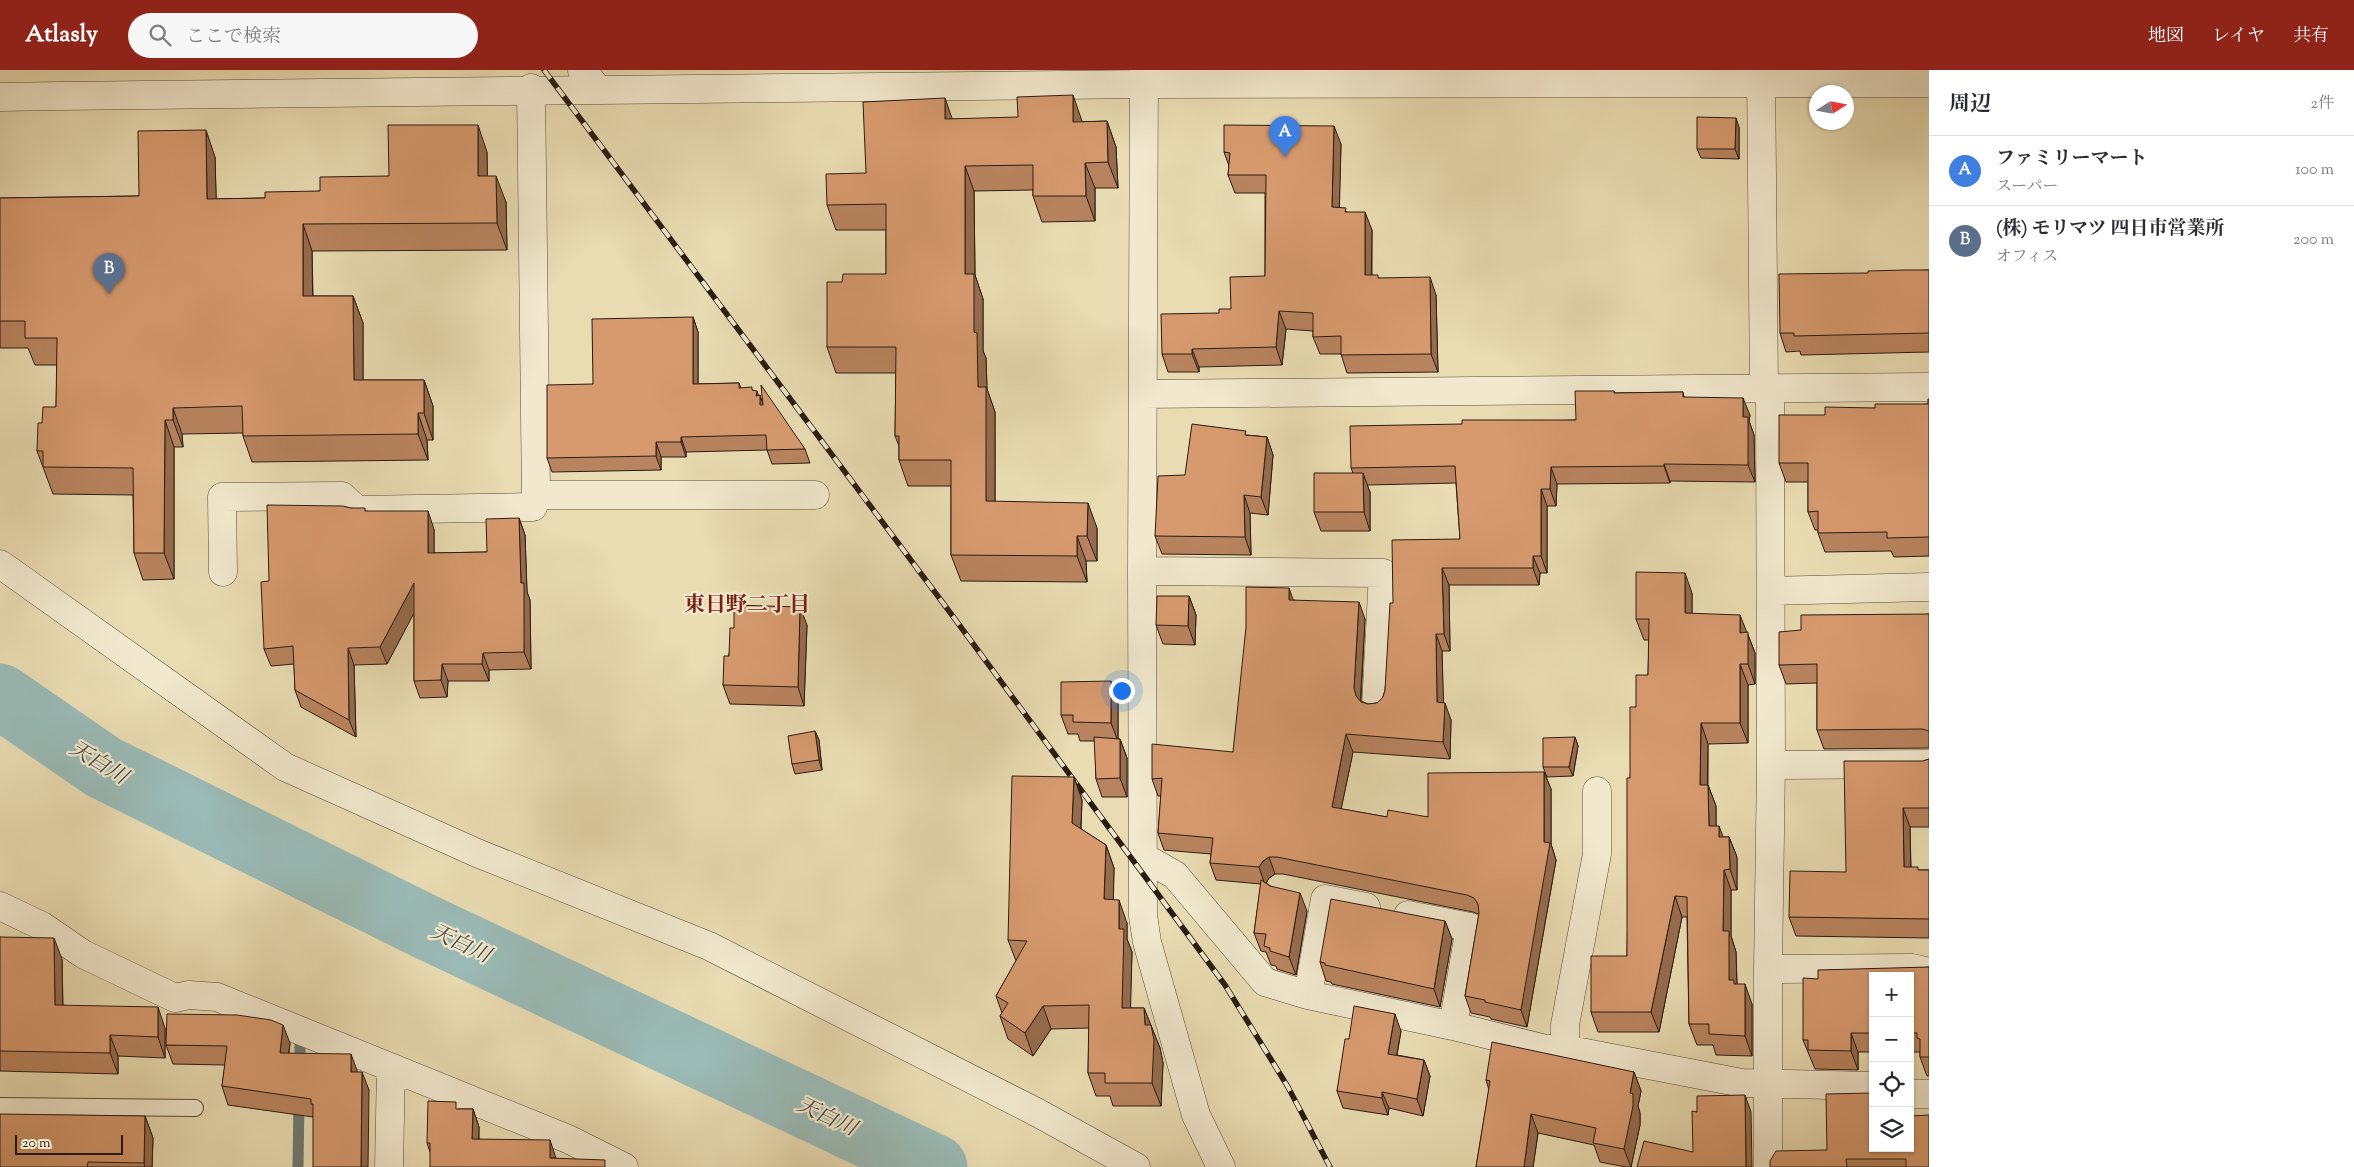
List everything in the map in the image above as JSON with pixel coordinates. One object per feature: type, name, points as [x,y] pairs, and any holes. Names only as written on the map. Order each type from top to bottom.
[{"type":"street","points":[[1144,77],[1143,916],[1147,942],[1196,1115],[1221,1167]]},
{"type":"street","points":[[0,97],[531,88],[590,79],[697,89],[1144,77],[1761,77],[1929,83]]},
{"type":"street","points":[[1761,77],[1772,591],[1767,1085],[1768,1167]]},
{"type":"street","points":[[223,572],[222,497],[342,496],[357,510],[533,507],[536,495],[531,88]]},
{"type":"street","points":[[1144,394],[1767,390],[1929,387]]},
{"type":"street","points":[[536,495],[815,495]]},
{"type":"street","points":[[0,564],[285,767],[477,853],[709,946],[1038,1112],[1136,1167]]},
{"type":"street","points":[[1142,571],[1383,573],[1376,706]]},
{"type":"street","points":[[1772,591],[1929,587]]},
{"type":"street","points":[[1771,765],[1929,764]]},
{"type":"street","points":[[1565,1049],[1565,1025],[1596,854],[1597,791]]},
{"type":"street","points":[[1143,857],[1175,875],[1265,982],[1308,994],[1546,1049],[1565,1049],[1742,1083],[1869,1086]]},
{"type":"street","points":[[1298,893],[1470,927],[1453,1026]]},
{"type":"street","points":[[1308,994],[1325,899]]},
{"type":"street","points":[[0,906],[42,926],[83,954],[175,998],[189,995],[217,998],[568,1139],[624,1167]]},
{"type":"street","points":[[1768,969],[1912,968],[1929,972]]},
{"type":"street","points":[[388,1167],[391,1068]]},
{"type":"street","points":[[1914,1094],[1929,1094]]},
{"type":"lane","points":[[0,1106],[195,1108]]},
{"type":"building","points":[[1073,95],[1073,122],[1107,121],[1108,162],[1085,163],[1086,196],[1033,196],[1033,165],[965,166],[965,274],[974,274],[974,332],[977,333],[978,387],[986,387],[986,501],[1088,503],[1087,536],[1077,536],[1077,556],[951,555],[951,460],[899,460],[899,436],[895,436],[896,347],[827,347],[827,282],[842,282],[843,274],[886,274],[886,204],[827,205],[826,174],[866,173],[863,102],[945,98],[945,119],[1018,117],[1017,97]]},
{"type":"building","points":[[1697,117],[1736,118],[1735,149],[1697,149]]},
{"type":"building","points":[[388,125],[478,125],[478,176],[496,176],[497,223],[303,224],[303,296],[353,296],[354,380],[424,380],[424,413],[418,413],[418,434],[243,436],[242,406],[173,408],[173,420],[165,420],[164,553],[134,553],[133,468],[43,467],[43,451],[37,451],[38,423],[42,423],[43,407],[56,407],[57,338],[25,338],[25,321],[0,321],[0,198],[139,196],[138,131],[206,130],[207,199],[265,198],[265,192],[320,191],[320,177],[389,176]]},
{"type":"building","points":[[1224,125],[1334,126],[1332,207],[1346,208],[1345,212],[1365,212],[1365,275],[1378,275],[1378,278],[1430,277],[1431,354],[1341,355],[1341,336],[1313,337],[1313,313],[1279,311],[1276,347],[1192,349],[1192,354],[1162,354],[1161,314],[1219,313],[1219,309],[1231,309],[1230,277],[1265,276],[1266,175],[1228,175],[1230,153],[1224,152]]},
{"type":"building","points":[[1929,270],[1929,333],[1794,336],[1794,333],[1780,333],[1779,274],[1868,273],[1868,271]]},
{"type":"building","points":[[693,317],[693,384],[739,383],[739,388],[752,387],[752,390],[757,391],[756,396],[760,395],[760,405],[763,405],[761,385],[805,449],[767,450],[766,435],[681,437],[681,442],[656,442],[656,456],[547,458],[547,385],[593,384],[592,319]]},
{"type":"building","points":[[1575,391],[1614,391],[1614,393],[1683,392],[1683,397],[1743,398],[1743,417],[1748,417],[1748,465],[1664,464],[1664,466],[1551,467],[1550,489],[1541,489],[1541,556],[1533,556],[1533,568],[1442,568],[1444,634],[1436,634],[1437,702],[1445,703],[1443,742],[1346,734],[1332,807],[1387,817],[1388,810],[1428,817],[1428,773],[1544,772],[1544,842],[1550,843],[1521,1010],[1465,996],[1479,913],[1478,904],[1474,898],[1467,895],[1277,857],[1269,857],[1259,867],[1210,863],[1213,838],[1158,833],[1162,778],[1152,779],[1152,744],[1233,752],[1246,627],[1246,587],[1289,588],[1289,600],[1359,602],[1354,688],[1356,696],[1361,702],[1368,704],[1377,703],[1383,697],[1390,603],[1393,603],[1392,540],[1460,539],[1455,466],[1351,468],[1350,426],[1462,424],[1462,420],[1576,420]]},
{"type":"building","points":[[1928,399],[1929,537],[1887,538],[1887,532],[1818,533],[1818,511],[1808,512],[1808,463],[1779,463],[1779,415],[1825,415],[1825,407],[1875,408],[1875,404],[1928,404]]},
{"type":"building","points":[[1192,424],[1246,431],[1245,435],[1267,437],[1261,497],[1244,495],[1245,537],[1155,536],[1158,476],[1185,475]]},
{"type":"building","points":[[1314,473],[1363,473],[1364,512],[1314,512]]},
{"type":"building","points":[[267,505],[343,506],[365,508],[365,511],[428,511],[428,553],[487,552],[486,519],[519,518],[521,583],[524,583],[524,652],[483,653],[482,664],[442,664],[441,680],[414,681],[414,583],[380,647],[348,648],[349,720],[295,690],[293,646],[264,649],[261,582],[269,581]]},
{"type":"building","points":[[1636,572],[1685,573],[1685,613],[1740,615],[1740,633],[1748,632],[1748,664],[1740,664],[1740,723],[1701,723],[1700,785],[1708,785],[1709,826],[1719,826],[1719,837],[1729,837],[1730,869],[1724,870],[1723,931],[1729,931],[1729,980],[1734,980],[1734,984],[1745,984],[1745,1036],[1709,1034],[1709,1024],[1689,1024],[1687,897],[1675,896],[1651,1012],[1591,1012],[1591,956],[1627,956],[1627,778],[1630,778],[1630,707],[1636,707],[1636,675],[1648,675],[1649,619],[1636,619]]},
{"type":"building","points":[[1157,596],[1189,596],[1188,626],[1156,625]]},
{"type":"building","points":[[734,605],[800,607],[798,687],[723,685],[724,656],[729,656],[730,628],[734,628]]},
{"type":"building","points":[[1929,614],[1929,731],[1922,729],[1817,730],[1817,664],[1779,665],[1779,632],[1801,630],[1801,615]]},
{"type":"building","points":[[1111,681],[1111,723],[1073,722],[1073,715],[1061,715],[1061,682]]},
{"type":"building","points":[[815,731],[819,760],[792,764],[788,736]]},
{"type":"building","points":[[1094,737],[1120,739],[1120,778],[1096,779]]},
{"type":"building","points":[[1575,737],[1569,767],[1543,767],[1543,738]]},
{"type":"building","points":[[1929,759],[1929,808],[1903,808],[1904,867],[1918,867],[1918,870],[1929,870],[1929,919],[1789,917],[1790,871],[1846,872],[1844,761],[1923,761]]},
{"type":"building","points":[[1012,776],[1074,777],[1072,823],[1106,845],[1104,899],[1119,900],[1119,929],[1124,929],[1122,1008],[1144,1008],[1145,1025],[1151,1025],[1154,1040],[1152,1083],[1105,1083],[1105,1073],[1088,1073],[1089,1005],[1043,1006],[1025,1033],[1000,1016],[1008,1003],[996,996],[1027,941],[1008,940]]},
{"type":"building","points":[[1261,880],[1270,886],[1300,893],[1289,957],[1270,951],[1270,948],[1264,946],[1266,934],[1254,933]]},
{"type":"building","points":[[1331,899],[1445,921],[1434,989],[1325,965],[1325,963],[1320,962]]},
{"type":"building","points":[[0,937],[54,938],[55,1005],[158,1007],[158,1037],[110,1035],[110,1053],[0,1051]]},
{"type":"building","points":[[1929,967],[1929,1057],[1920,1057],[1920,1039],[1917,1038],[1917,1033],[1914,1033],[1914,972],[1869,972],[1869,1033],[1851,1033],[1851,1051],[1808,1050],[1808,1040],[1803,1040],[1803,978],[1818,979],[1818,970]]},
{"type":"building","points":[[1354,1006],[1395,1014],[1388,1054],[1424,1060],[1417,1099],[1382,1092],[1382,1098],[1337,1091],[1345,1039],[1349,1039]]},
{"type":"building","points":[[167,1014],[237,1015],[271,1020],[283,1025],[280,1053],[351,1054],[351,1072],[362,1072],[361,1167],[313,1167],[313,1104],[311,1104],[311,1099],[222,1086],[227,1046],[166,1045]]},
{"type":"building","points":[[1492,1042],[1634,1072],[1630,1093],[1633,1094],[1633,1106],[1624,1149],[1593,1143],[1596,1128],[1531,1114],[1524,1167],[1476,1167],[1490,1081],[1486,1080]]},
{"type":"building","points":[[1869,1093],[1869,1152],[1914,1152],[1914,1116],[1929,1115],[1929,1167],[1906,1167],[1906,1159],[1846,1159],[1847,1167],[1770,1167],[1770,1161],[1776,1151],[1827,1150],[1826,1094]]},
{"type":"building","points":[[1745,1095],[1746,1167],[1637,1167],[1644,1141],[1693,1152],[1692,1111],[1697,1112],[1697,1096]]},
{"type":"building","points":[[428,1101],[456,1102],[456,1109],[473,1109],[472,1139],[550,1140],[550,1158],[605,1160],[605,1167],[430,1167],[430,1143],[427,1143]]},
{"type":"building","points":[[0,1114],[145,1116],[144,1163],[88,1162],[87,1167],[0,1167]]},
{"type":"waterway","name":"天白川","points":[[0,696],[103,767],[426,927],[935,1167]]},
{"type":"waterway","points":[[300,1040],[300,1068]]},
{"type":"waterway","points":[[298,1167],[299,1099]]},
{"type":"railway","points":[[544,70],[946,607],[1225,985],[1288,1087],[1330,1167]]},
{"type":"place","name":"ファミリーマート","points":[[1285,157]]},
{"type":"place","name":"(株) モリマツ 四日市営業所","points":[[109,294]]},
{"type":"district","name":"東日野二丁目","points":[[747,604]]}]
